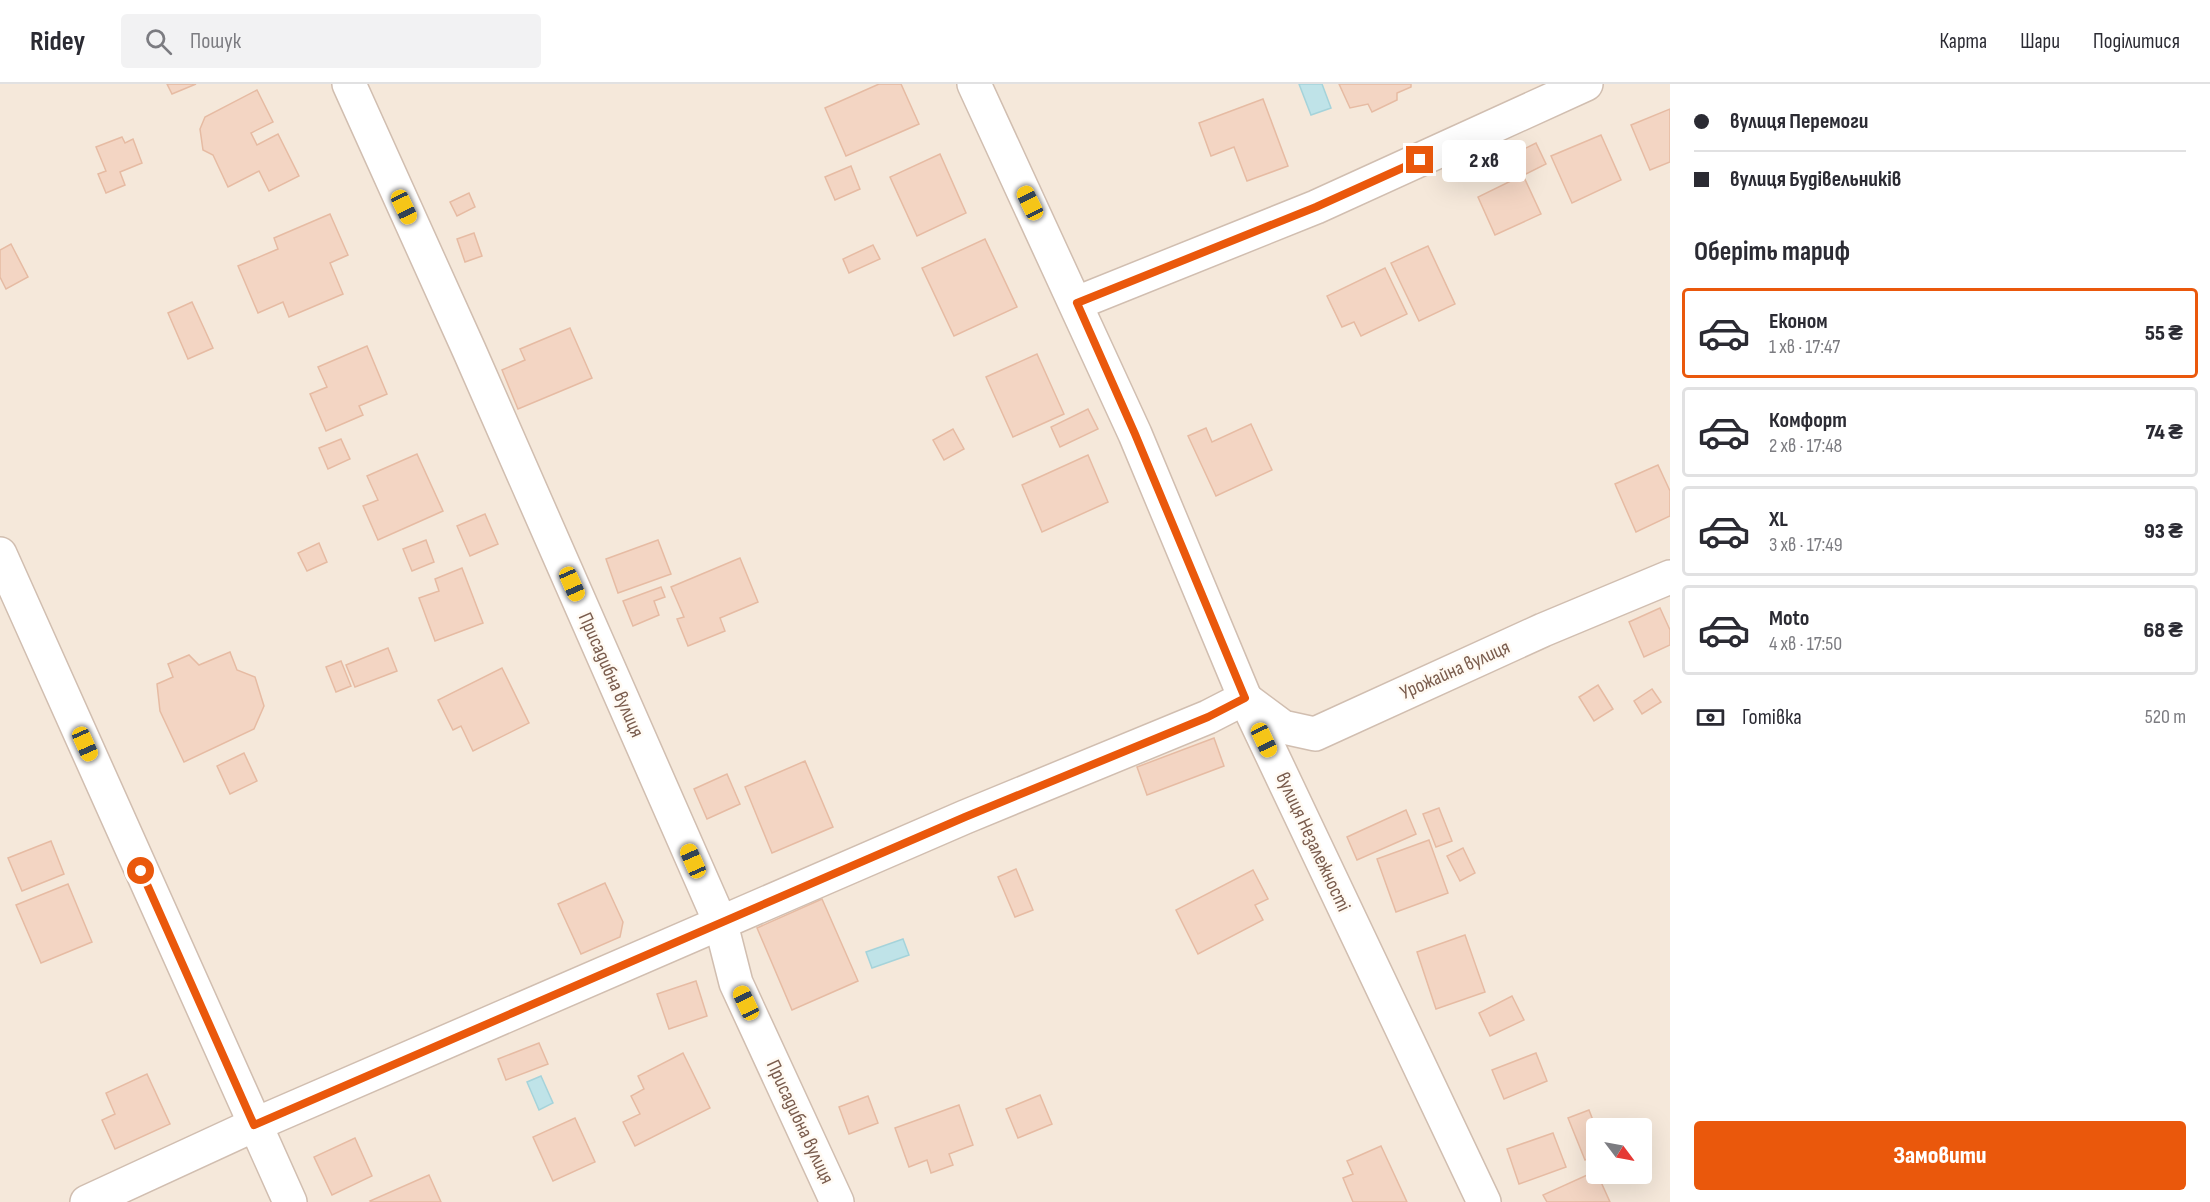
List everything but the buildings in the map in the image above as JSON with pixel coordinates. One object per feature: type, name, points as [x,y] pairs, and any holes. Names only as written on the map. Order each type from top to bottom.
[{"type":"street","name":"Присадибна вулиця","points":[[349,84],[474,361],[721,924],[736,983],[837,1202]]},
{"type":"street","name":"вулиця Незалежності","points":[[974,84],[1077,303],[1135,434],[1245,698],[1484,1202]]},
{"type":"street","points":[[1077,303],[1316,207],[1586,84]]},
{"type":"street","points":[[0,554],[290,1202]]},
{"type":"street","name":"Урожайна вулиця","points":[[1245,698],[1283,727],[1315,734],[1543,630],[1670,577]]},
{"type":"street","points":[[87,1202],[254,1125],[965,817],[1208,717],[1245,698]]},
{"type":"shaded area","points":[[0,84],[1670,84],[1670,1202],[0,1202]]},
{"type":"water","points":[[1299,84],[1322,84],[1331,108],[1311,115]]},
{"type":"water","points":[[903,939],[909,955],[872,968],[866,952]]},
{"type":"water","points":[[541,1076],[553,1103],[539,1110],[527,1082]]},
{"type":"route","points":[[141,871],[254,1125],[965,817],[1208,717],[1245,698],[1135,434],[1077,303],[1316,207],[1420,160]]}]
